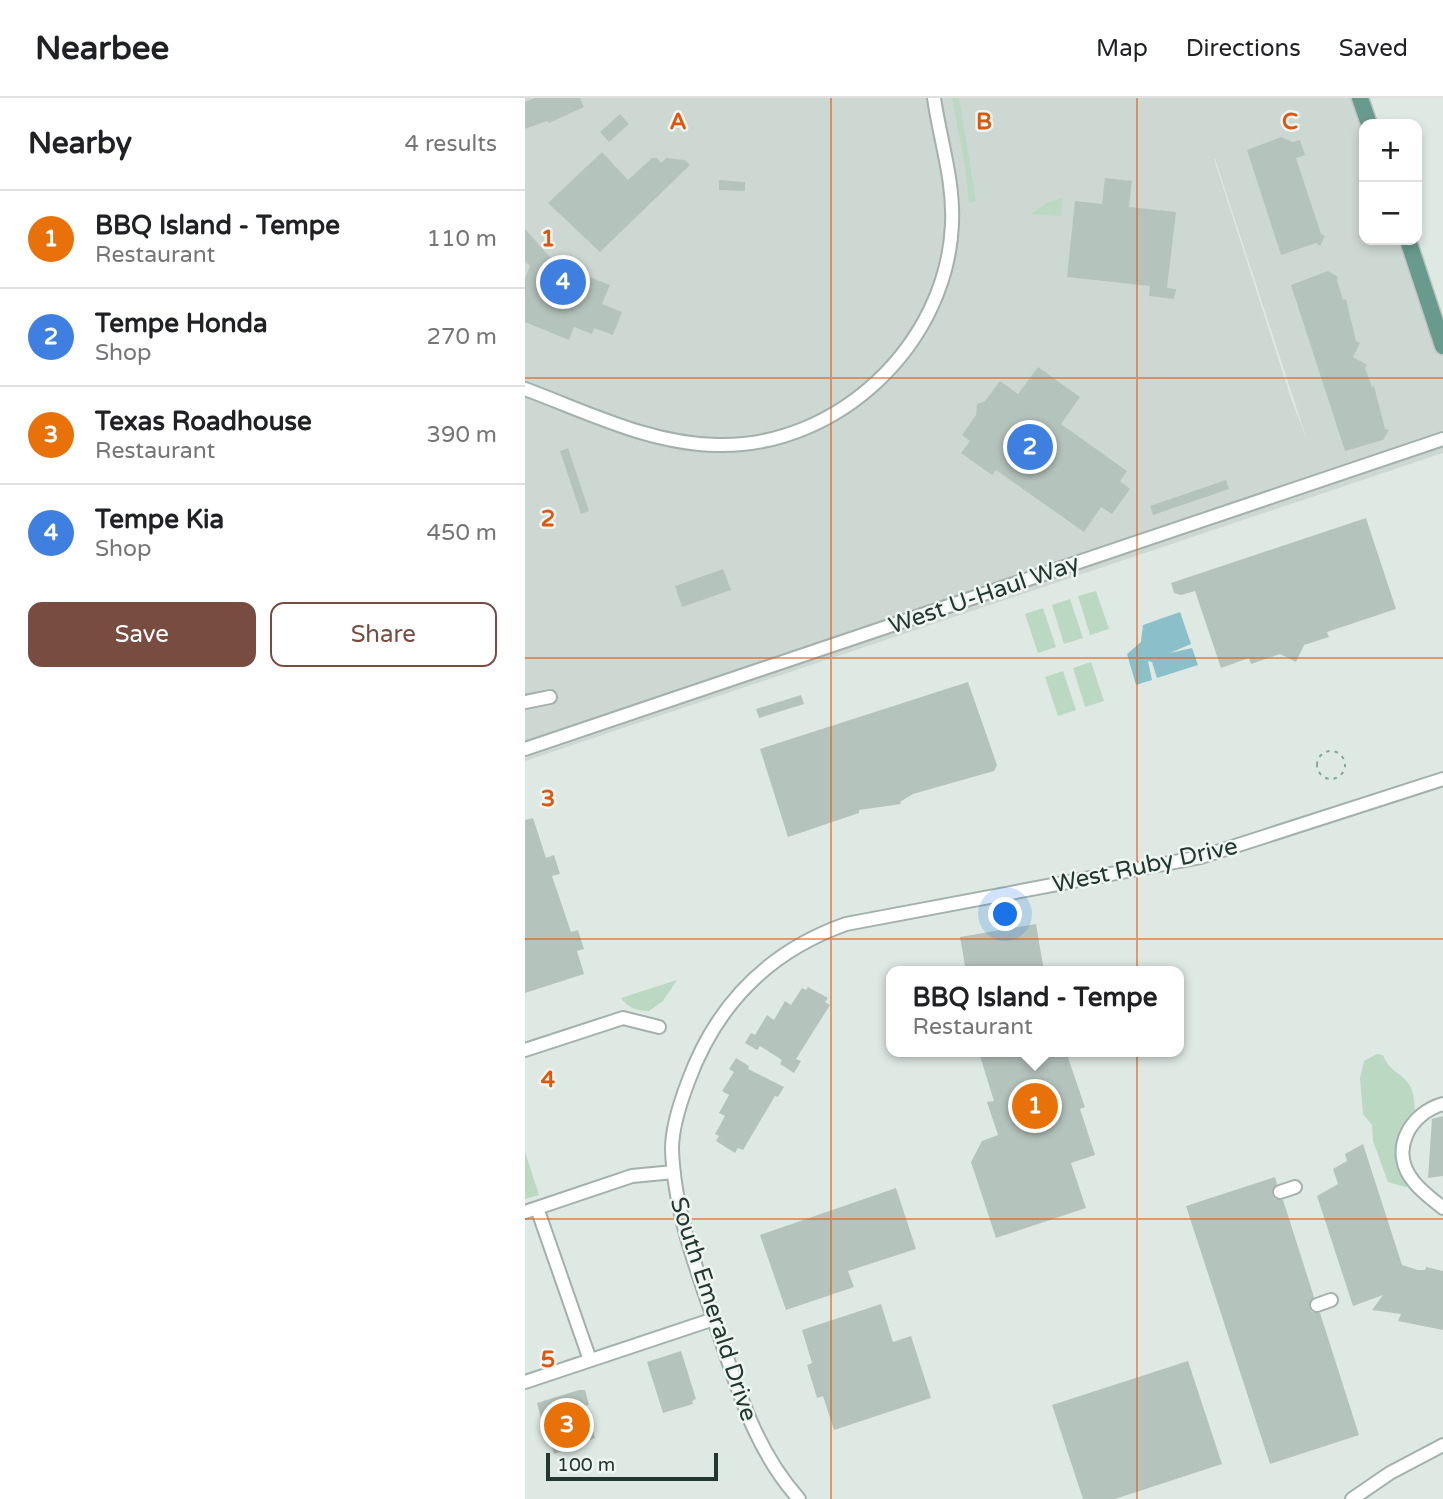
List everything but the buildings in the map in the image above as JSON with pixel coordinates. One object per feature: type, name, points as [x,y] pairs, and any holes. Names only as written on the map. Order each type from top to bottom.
[{"type":"main road","points":[[1360,98],[1367,119]]},
{"type":"main road","points":[[1410,245],[1442,342]]},
{"type":"street","points":[[525,388],[650,435],[718,445],[785,434],[831,415],[861,396],[892,368],[910,345],[936,296],[943,271],[952,226],[952,198],[934,98]]},
{"type":"street","name":"West U-Haul Way","points":[[525,749],[1443,439]]},
{"type":"street","points":[[525,702],[550,696]]},
{"type":"street","name":"West Ruby Drive","points":[[679,1106],[700,1049],[727,1004],[765,968],[825,931],[870,917],[1201,857],[1443,779]]},
{"type":"street","points":[[525,1050],[623,1018],[659,1027]]},
{"type":"street","points":[[1443,1104],[1420,1113],[1412,1122],[1404,1138],[1402,1157],[1412,1181],[1443,1208]]},
{"type":"street","name":"South Emerald Drive","points":[[679,1106],[672,1146],[684,1225],[752,1429],[768,1458],[799,1499]]},
{"type":"street","points":[[590,1360],[531,1210],[632,1176],[674,1172]]},
{"type":"street","points":[[1280,1192],[1295,1187]]},
{"type":"street","points":[[1317,1305],[1331,1300]]},
{"type":"street","points":[[525,1382],[714,1319]]},
{"type":"street","points":[[1352,1499],[1389,1474],[1443,1446]]},
{"type":"path","points":[[1328,750],[1339,753],[1345,764],[1343,772],[1334,779],[1322,776],[1317,769],[1319,756],[1328,750]]},
{"type":"shaded area","points":[[525,98],[1360,98],[1363,119],[1359,119],[1359,245],[1410,245],[1443,346],[1443,453],[525,761]],"holes":[[[1214,159],[1215,159],[1307,440],[1291,398]]]},
{"type":"green space","points":[[952,98],[959,98],[976,201],[969,203],[965,166]]},
{"type":"green space","points":[[1063,198],[1061,216],[1031,214],[1048,202]]},
{"type":"green space","points":[[1096,591],[1109,629],[1090,635],[1078,596]]},
{"type":"green space","points":[[1070,599],[1083,638],[1064,644],[1052,605]]},
{"type":"green space","points":[[1043,608],[1056,647],[1038,653],[1025,614]]},
{"type":"green space","points":[[1091,662],[1104,701],[1085,707],[1073,668]]},
{"type":"green space","points":[[1063,671],[1076,710],[1058,716],[1045,677]]},
{"type":"green space","points":[[677,980],[663,1001],[649,1011],[632,1008],[621,998]]},
{"type":"green space","points":[[1377,1054],[1383,1055],[1389,1066],[1407,1082],[1413,1095],[1415,1110],[1407,1120],[1400,1138],[1401,1154],[1410,1185],[1405,1187],[1388,1182],[1373,1141],[1372,1125],[1363,1114],[1360,1078],[1364,1061]]},
{"type":"green space","points":[[525,1152],[539,1195],[525,1199]]},
{"type":"water","points":[[1180,612],[1191,644],[1170,653],[1192,648],[1198,665],[1157,678],[1152,662],[1148,661],[1152,680],[1136,685],[1127,654],[1141,642],[1143,625]]},
{"type":"place","name":"Tempe Kia","points":[[563,282]]},
{"type":"place","name":"Tempe Honda","points":[[1030,447]]},
{"type":"place","name":"BBQ Island - Tempe","points":[[1035,1106]]},
{"type":"place","name":"Texas Roadhouse","points":[[567,1425]]}]
